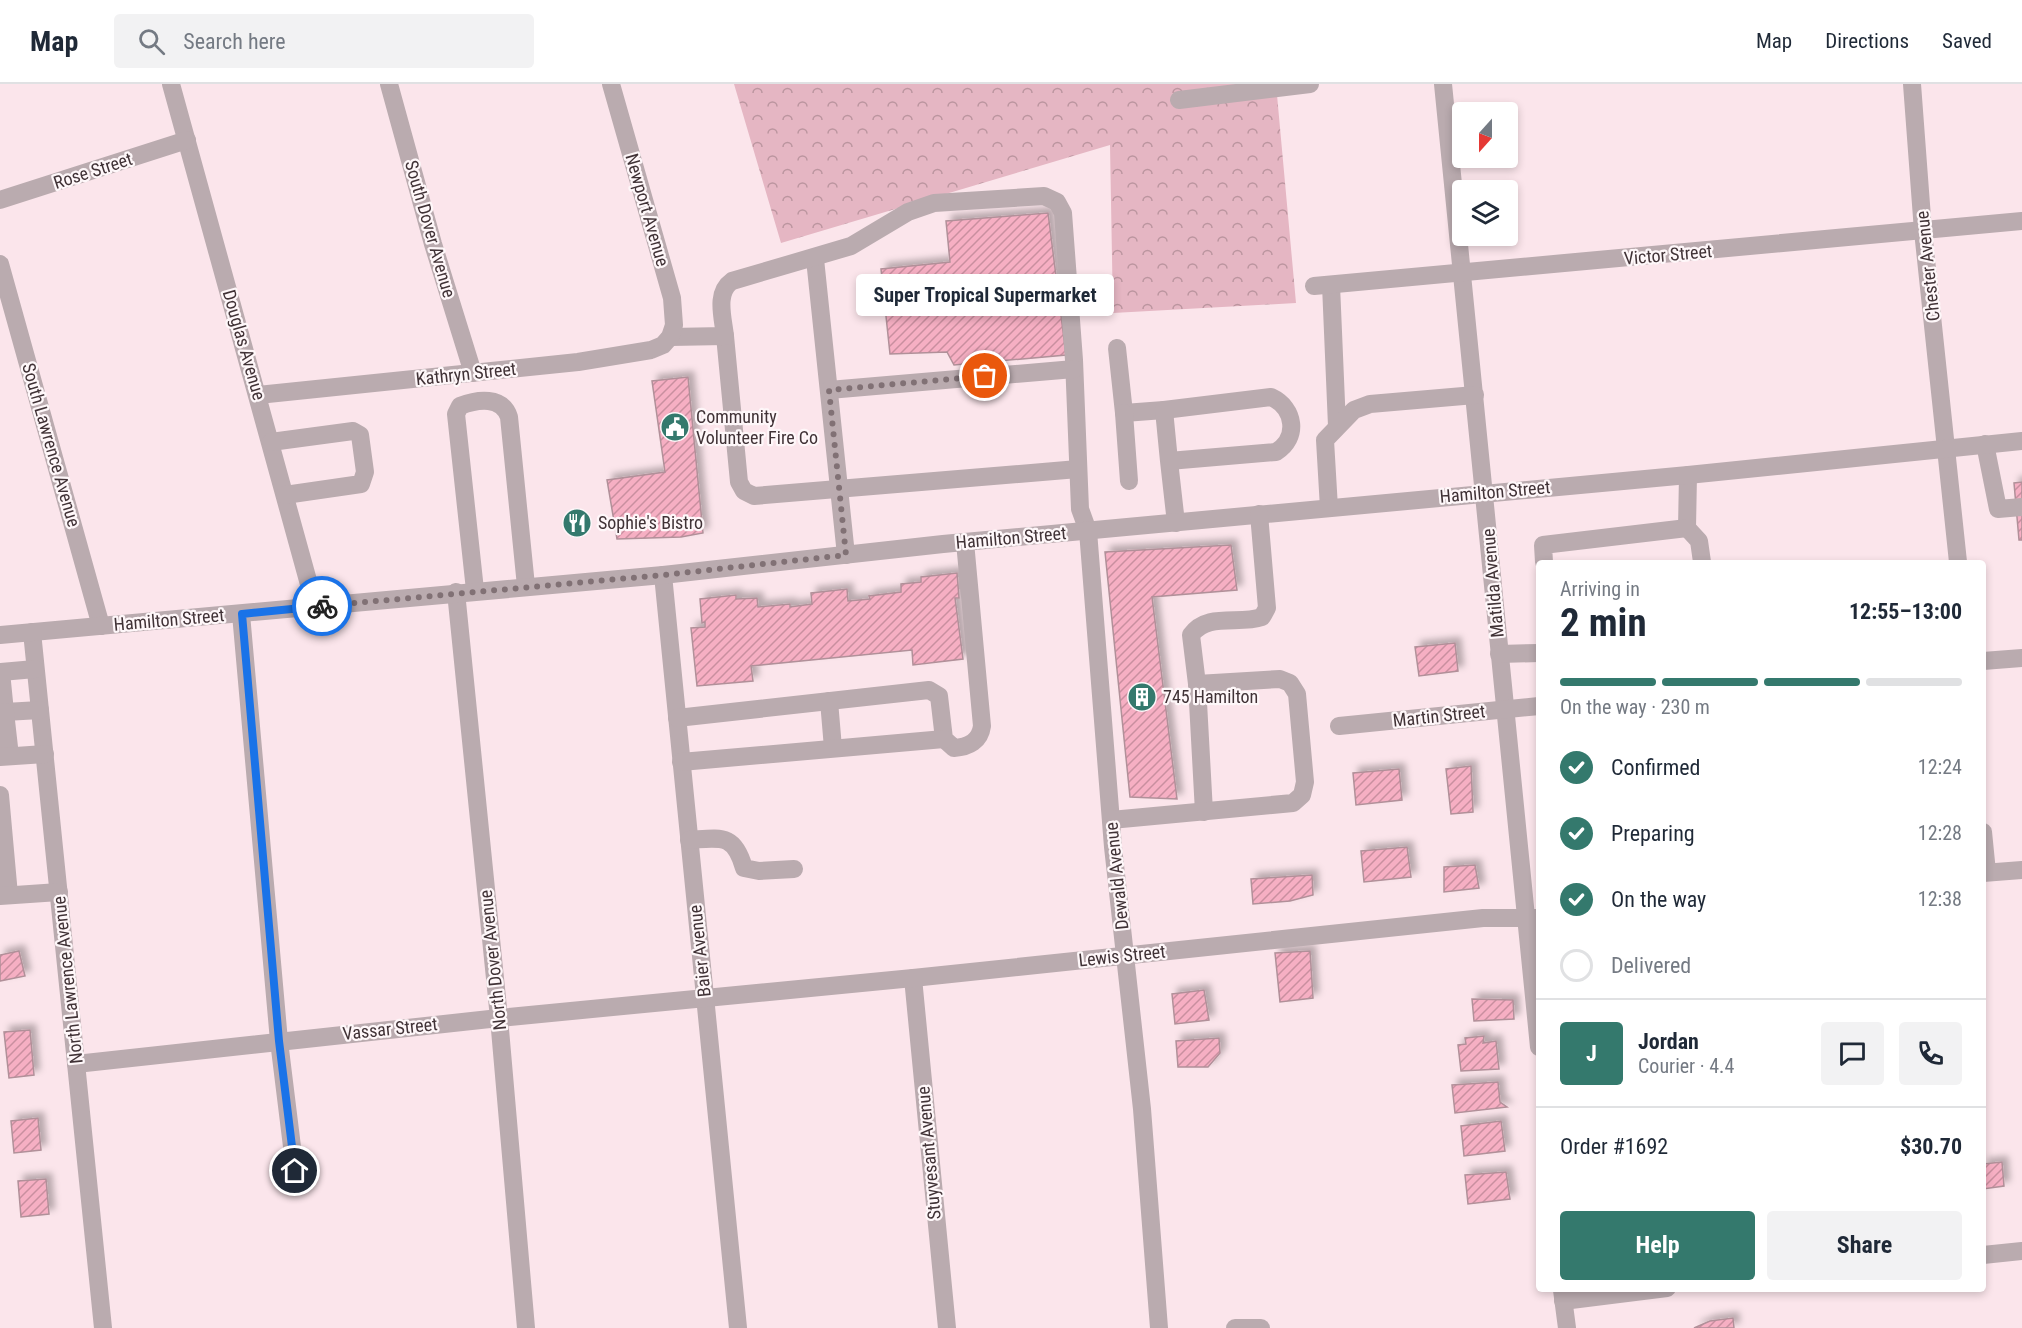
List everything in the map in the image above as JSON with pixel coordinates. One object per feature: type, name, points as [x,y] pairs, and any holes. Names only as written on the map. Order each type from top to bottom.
[{"type":"street","name":"Douglas Avenue","points":[[171,84],[315,606]]},
{"type":"street","name":"South Dover Avenue","points":[[389,84],[433,244],[473,373]]},
{"type":"street","name":"Newport Avenue","points":[[611,84],[672,298],[674,325],[670,337]]},
{"type":"street","points":[[1179,100],[1310,84]]},
{"type":"street","name":"Matilda Avenue","points":[[1443,84],[1499,654],[1533,919],[1536,983]]},
{"type":"street","name":"Chester Avenue","points":[[1912,84],[1923,231],[1958,560]]},
{"type":"street","name":"Rose Street","points":[[0,200],[186,140]]},
{"type":"street","name":"Dewald Avenue","points":[[725,336],[721,296],[724,287],[732,281],[815,259],[851,246],[908,212],[934,203],[1044,196],[1057,202],[1063,213],[1074,369],[1080,509],[1088,531],[1111,820],[1142,1109],[1159,1328]]},
{"type":"street","name":"Victor Street","points":[[1337,426],[1323,285],[1463,274],[2022,221]]},
{"type":"street","points":[[815,259],[846,555]]},
{"type":"street","name":"South Lawrence Avenue","points":[[0,264],[101,626]]},
{"type":"street","points":[[670,337],[725,336],[739,482],[744,491],[754,496],[1078,469]]},
{"type":"street","name":"Kathryn Street","points":[[258,395],[578,362],[651,350],[663,345],[670,337]]},
{"type":"street","points":[[1117,348],[1129,481]]},
{"type":"street","points":[[829,390],[1074,369]]},
{"type":"street","points":[[1329,508],[1325,440],[1354,410],[1370,404],[1474,395]]},
{"type":"street","points":[[1124,413],[1271,397],[1284,403],[1289,413],[1291,435],[1287,445],[1276,452],[1169,461]]},
{"type":"street","points":[[475,590],[456,414],[460,406],[469,402],[495,401],[506,407],[526,586]]},
{"type":"street","points":[[1164,410],[1176,523]]},
{"type":"street","points":[[271,442],[353,431],[360,435],[365,472],[361,484],[285,495]]},
{"type":"street","name":"Hamilton Street","points":[[0,635],[242,614],[475,590],[663,575],[965,542],[1688,475],[2022,441]]},
{"type":"street","points":[[1985,444],[1998,509],[2022,507]]},
{"type":"street","points":[[1688,475],[1687,528],[1699,541],[1702,560]]},
{"type":"street","points":[[1204,812],[1197,684],[1191,635],[1198,626],[1209,622],[1253,620],[1262,617],[1267,608],[1259,514]]},
{"type":"street","points":[[1544,560],[1543,545],[1687,528]]},
{"type":"street","points":[[677,718],[935,692],[939,699],[944,739],[954,748],[972,744],[981,733],[965,542]]},
{"type":"street","name":"Baier Avenue","points":[[663,575],[738,1328]]},
{"type":"street","name":"North Dover Avenue","points":[[456,592],[499,1018],[526,1328]]},
{"type":"street","points":[[242,614],[279,1041],[295,1171]]},
{"type":"street","name":"North Lawrence Avenue","points":[[32,632],[103,1328]]},
{"type":"street","points":[[1499,654],[1536,653]]},
{"type":"street","points":[[1986,661],[2022,658]]},
{"type":"street","points":[[0,665],[5,712],[5,757],[45,754]]},
{"type":"street","points":[[0,672],[35,669]]},
{"type":"street","points":[[1111,820],[1293,803],[1302,795],[1305,782],[1296,694],[1290,683],[1280,679],[1197,684]]},
{"type":"street","points":[[829,701],[833,748]]},
{"type":"street","name":"Martin Street","points":[[1339,726],[1536,706]]},
{"type":"street","points":[[5,712],[40,710]]},
{"type":"street","points":[[681,762],[944,739]]},
{"type":"street","points":[[0,795],[5,896],[59,892]]},
{"type":"street","points":[[689,840],[722,838],[731,842],[744,868],[751,871],[794,869]]},
{"type":"street","points":[[1986,873],[2022,870]]},
{"type":"street","name":"Lewis Street","points":[[705,998],[1483,918],[1533,919]]},
{"type":"street","name":"Stuyvesant Avenue","points":[[914,978],[933,1204],[947,1328]]},
{"type":"street","name":"Vassar Street","points":[[76,1064],[705,998]]},
{"type":"street","points":[[1986,1255],[2022,1251]]},
{"type":"street","points":[[1567,1328],[1563,1295],[1608,1292]]},
{"type":"street","points":[[1235,1328],[1261,1328]]},
{"type":"green space","points":[[734,84],[1276,84],[1296,303],[1113,313],[1110,145],[781,243]]},
{"type":"building","points":[[1048,213],[1066,355],[954,365],[947,352],[890,354],[881,269],[950,262],[946,221]]},
{"type":"building","name":"Community Volunteer Fire Co","points":[[688,377],[703,533],[681,537],[617,539],[607,480],[665,472],[652,381]]},
{"type":"building","points":[[2022,482],[2022,540],[2019,540],[2014,483]]},
{"type":"building","name":"745 Hamilton","points":[[1231,545],[1237,590],[1152,597],[1177,799],[1130,797],[1105,552]]},
{"type":"building","points":[[957,573],[959,598],[955,598],[963,659],[913,665],[912,650],[751,666],[753,681],[697,686],[691,628],[705,627],[705,622],[702,623],[700,599],[736,595],[736,599],[757,598],[758,607],[790,604],[790,607],[812,604],[811,593],[847,589],[848,601],[870,599],[869,596],[901,592],[901,584],[921,582],[921,577]]},
{"type":"building","points":[[1455,643],[1458,671],[1419,676],[1415,647]]},
{"type":"building","points":[[1471,766],[1473,812],[1451,814],[1446,769]]},
{"type":"building","points":[[1399,769],[1402,800],[1356,805],[1353,773]]},
{"type":"building","points":[[1407,847],[1411,877],[1364,882],[1361,851]]},
{"type":"building","points":[[1475,865],[1479,888],[1444,892],[1444,867]]},
{"type":"building","points":[[1312,875],[1313,895],[1290,901],[1253,904],[1251,879]]},
{"type":"building","points":[[19,951],[25,976],[0,981],[0,955]]},
{"type":"building","points":[[1310,951],[1313,998],[1280,1002],[1275,953]]},
{"type":"building","points":[[1204,990],[1209,1020],[1175,1024],[1172,994]]},
{"type":"building","points":[[1472,999],[1513,1000],[1514,1019],[1474,1021]]},
{"type":"building","points":[[30,1030],[34,1075],[9,1078],[4,1032]]},
{"type":"building","points":[[1484,1036],[1483,1043],[1496,1041],[1499,1069],[1461,1071],[1458,1045],[1466,1044],[1465,1038]]},
{"type":"building","points":[[1219,1038],[1220,1053],[1208,1067],[1178,1067],[1176,1041]]},
{"type":"building","points":[[1498,1082],[1500,1102],[1507,1107],[1455,1113],[1452,1085]]},
{"type":"building","points":[[38,1118],[41,1150],[14,1153],[11,1121]]},
{"type":"building","points":[[1501,1121],[1505,1151],[1464,1156],[1461,1126]]},
{"type":"building","points":[[2002,1162],[2004,1186],[1986,1189],[1986,1164]]},
{"type":"building","points":[[1506,1172],[1510,1199],[1468,1204],[1465,1175]]},
{"type":"building","points":[[46,1179],[49,1214],[21,1217],[18,1181]]},
{"type":"building","points":[[1733,1318],[1734,1328],[1694,1328],[1710,1321]]},
{"type":"way so far","points":[[322,606],[456,592],[663,575],[846,555],[829,390],[985,376]]},
{"type":"place","name":"Super Tropical Supermarket","points":[[985,376]]},
{"type":"place","name":"Community Volunteer Fire Co","points":[[675,427]]},
{"type":"place","name":"Sophie's Bistro","points":[[577,523]]},
{"type":"place","name":"745 Hamilton","points":[[1142,697]]},
{"type":"route","points":[[295,1171],[279,1041],[242,614],[322,606]]}]
